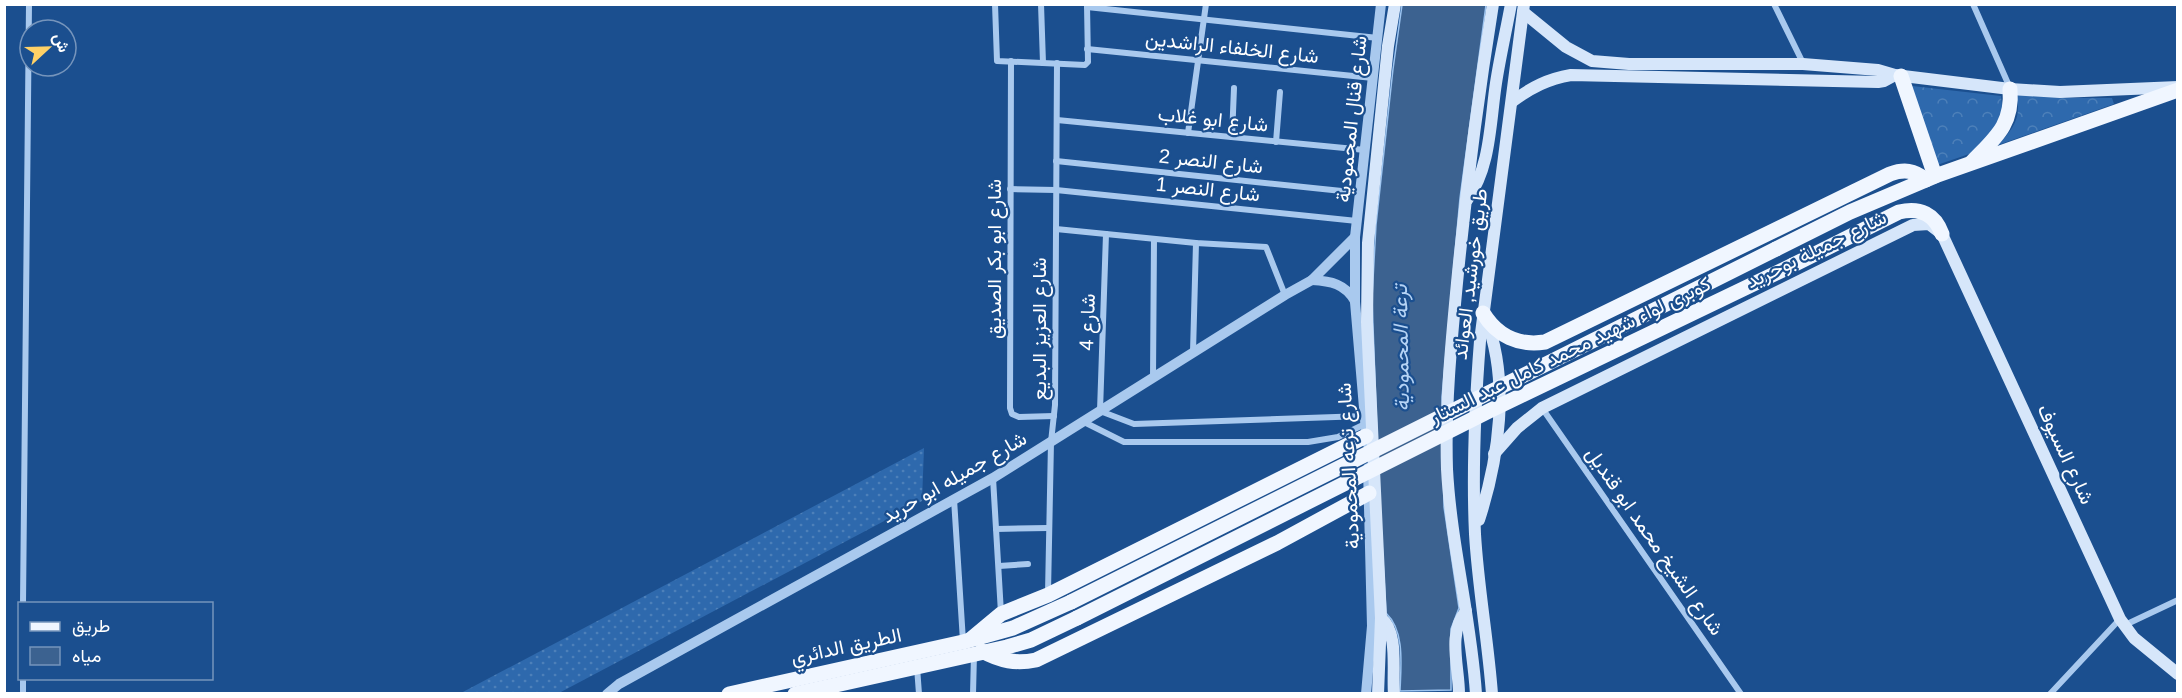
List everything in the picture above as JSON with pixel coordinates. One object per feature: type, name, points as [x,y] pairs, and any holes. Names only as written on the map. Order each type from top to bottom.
[{"type":"main road","points":[[1378,693],[1381,618],[1367,322],[1367,263],[1388,46],[1395,4]]},
{"type":"main road","name":"طريق خورشيد, العوائد","points":[[1476,693],[1451,518],[1446,426],[1449,365],[1465,203],[1493,4]]},
{"type":"main road","points":[[1465,203],[1475,188],[1483,169],[1496,80],[1511,4]]},
{"type":"main road","points":[[1523,8],[1566,47],[1592,61],[1629,64],[1803,64],[1878,70],[1898,76],[2010,89],[2060,92],[2178,89]]},
{"type":"main road","name":"طريق خورشيد, العوائد","points":[[1492,693],[1475,533],[1476,390],[1523,8]]},
{"type":"main road","points":[[1590,75],[1592,61]]},
{"type":"main road","points":[[1513,101],[1533,86],[1551,78],[1571,75],[1878,82],[1898,76]]},
{"type":"main road","points":[[1898,76],[1931,178]]},
{"type":"main road","points":[[1970,164],[2006,124],[2012,103],[2010,89]]},
{"type":"main road","points":[[1484,312],[1498,331],[1512,339],[1528,343],[1545,342],[1890,174],[1909,171],[1931,178],[2178,89]]},
{"type":"main road","name":"كوبرى لواء شهيد محمد كامل عبد الستار","points":[[973,646],[1071,602],[1776,249],[1850,213],[1931,178]]},
{"type":"main road","name":"كوبرى لواء شهيد محمد كامل عبد الستار","points":[[973,646],[1031,640],[1491,410],[1899,212],[1908,210],[1926,213],[1934,218],[1942,234]]},
{"type":"main road","name":"شارع جميلة بوحريد","points":[[1494,454],[1518,428],[1542,408],[1912,225],[1929,224],[1942,234]]},
{"type":"main road","name":"شارع السيوف","points":[[1942,234],[2122,622],[2134,638],[2178,674]]},
{"type":"main road","points":[[1475,533],[1487,494],[1498,415],[1498,372],[1493,342],[1484,312]]},
{"type":"main road","points":[[1366,425],[1272,483],[1048,595],[1001,614],[973,646],[994,658],[1008,662],[1036,660],[1291,535],[1369,493]]},
{"type":"main road","points":[[1272,483],[1284,492],[1292,506],[1294,520],[1291,535]]},
{"type":"main road","points":[[1459,693],[1456,633],[1458,622],[1466,611]]},
{"type":"main road","points":[[1381,618],[1389,626],[1392,636],[1394,693]]},
{"type":"main road","name":"الطريق الدائري","points":[[795,693],[917,666],[973,646]]},
{"type":"main road","name":"الطريق الدائري","points":[[729,693],[973,646]]},
{"type":"street","points":[[23,602],[29,4]]},
{"type":"street","points":[[995,4],[997,61],[1085,64],[1088,60],[1087,6],[1378,38]]},
{"type":"street","points":[[1041,4],[1042,63]]},
{"type":"street","points":[[1188,133],[1206,4]]},
{"type":"street","name":"شارع قنال المحمودية","points":[[1355,237],[1381,4]]},
{"type":"street","points":[[1774,4],[1803,64]]},
{"type":"street","points":[[1973,4],[2010,89]]},
{"type":"street","name":"شارع الخلفاء الراشدين","points":[[1088,49],[1373,78]]},
{"type":"street","name":"شارع ابو بكر الصديق","points":[[1011,61],[1010,408],[1012,414],[1018,417],[1054,416]]},
{"type":"street","name":"شارع العزيز البديع","points":[[1048,595],[1050,442],[1054,416],[1057,63]]},
{"type":"street","points":[[1232,137],[1234,88]]},
{"type":"street","points":[[1276,142],[1280,92]]},
{"type":"street","name":"شارع ابو غلاب","points":[[1057,120],[1366,150]]},
{"type":"street","name":"شارع النصر 2","points":[[1056,161],[1361,193]]},
{"type":"street","name":"شارع النصر 1","points":[[1010,189],[1056,190],[1357,221]]},
{"type":"street","points":[[1056,229],[1266,248],[1285,295]]},
{"type":"street","name":"شارع 4","points":[[1100,411],[1106,234]]},
{"type":"street","name":"شارع جميله ابو حريد","points":[[608,693],[619,684],[993,478],[1312,280],[1355,237]]},
{"type":"street","name":"شارع ترعه المحمودية","points":[[1355,237],[1355,302],[1366,425],[1369,493],[1372,626],[1366,693]]},
{"type":"street","points":[[1153,378],[1154,239]]},
{"type":"street","points":[[1193,352],[1196,243]]},
{"type":"street","points":[[1312,280],[1338,284],[1345,288],[1355,302]]},
{"type":"street","name":"شارع الشيخ محمد ابو قنديل","points":[[1542,408],[1741,693]]},
{"type":"street","points":[[1100,411],[1134,424],[1366,425]]},
{"type":"street","points":[[1083,421],[1124,442],[1308,442],[1338,437],[1366,425]]},
{"type":"street","points":[[993,478],[1001,614]]},
{"type":"street","points":[[954,499],[973,646],[973,693]]},
{"type":"street","points":[[996,529],[1048,528]]},
{"type":"street","points":[[999,566],[1028,564]]},
{"type":"street","points":[[2050,693],[2122,622],[2178,600]]},
{"type":"street","points":[[917,666],[919,693]]},
{"type":"green space","points":[[1912,86],[2001,96],[2003,115],[1996,127],[1972,153],[1937,165]]},
{"type":"green space","points":[[2016,94],[2112,98],[2114,104],[1998,145],[2015,122],[2018,109]]},
{"type":"green space","points":[[924,448],[922,501],[559,693],[461,693]]},
{"type":"water","name":"ترعة المحمودية","points":[[1402,5],[1486,5],[1460,198],[1442,397],[1444,507],[1459,608],[1451,629],[1451,690],[1400,691],[1399,639],[1392,620],[1386,613],[1372,298],[1376,225]]}]
